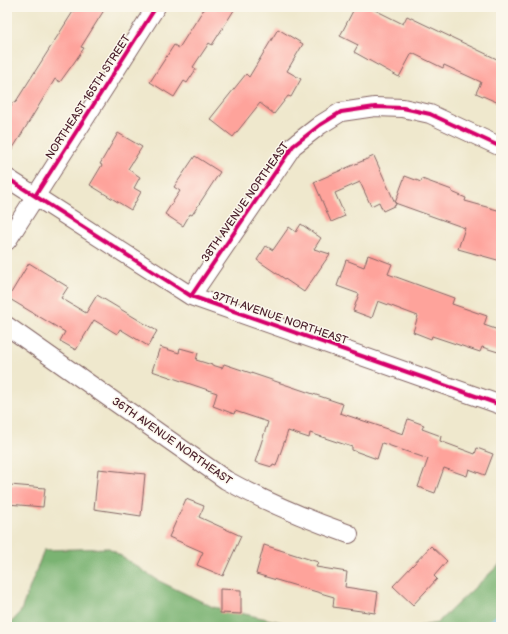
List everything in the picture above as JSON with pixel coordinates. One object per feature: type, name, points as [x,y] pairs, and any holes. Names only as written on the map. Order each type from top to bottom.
[{"type":"street","name":"NORTHEAST 165TH STREET","points":[[7,242],[156,7]]},
{"type":"street","name":"38TH AVENUE NORTHEAST","points":[[191,296],[293,146],[320,125],[341,112],[375,107],[402,108],[430,114],[501,147]]},
{"type":"street","name":"37TH AVENUE NORTHEAST","points":[[7,178],[191,296],[501,405]]},
{"type":"street","name":"36TH AVENUE NORTHEAST","points":[[7,326],[226,480],[258,498],[306,519],[349,534]]},
{"type":"green space","points":[[109,548],[159,581],[213,607],[303,627],[7,627],[20,613],[44,550]]},
{"type":"green space","points":[[501,563],[501,627],[416,627],[437,623]]},
{"type":"building","points":[[76,7],[106,7],[81,47],[84,48],[60,82],[55,79],[7,158],[7,112],[13,102],[15,103]]},
{"type":"building","points":[[205,7],[236,7],[212,45],[209,43],[193,67],[196,69],[187,83],[184,81],[174,97],[150,82],[174,45],[179,48]]},
{"type":"building","points":[[355,7],[369,7],[403,24],[407,16],[501,61],[501,104],[476,93],[481,82],[444,65],[443,68],[412,53],[399,77],[354,52],[358,45],[340,36]]},
{"type":"building","points":[[278,29],[303,44],[287,71],[301,79],[291,97],[288,96],[274,114],[260,103],[233,137],[210,119],[246,74],[249,77]]},
{"type":"building","points":[[118,133],[142,147],[128,169],[140,177],[134,188],[141,192],[131,210],[90,185]]},
{"type":"building","points":[[195,156],[220,172],[192,215],[190,214],[183,226],[165,214],[180,191],[174,187]]},
{"type":"building","points":[[374,156],[396,205],[383,211],[379,202],[371,206],[360,182],[335,193],[345,216],[331,222],[314,182]]},
{"type":"building","points":[[405,176],[421,182],[422,179],[452,190],[452,192],[466,198],[465,201],[501,211],[501,261],[458,249],[465,228],[395,203]]},
{"type":"building","points":[[301,224],[321,238],[314,249],[330,254],[304,292],[257,260],[266,246],[273,250],[289,227],[296,232]]},
{"type":"building","points":[[368,255],[392,264],[388,274],[454,298],[452,304],[487,316],[484,325],[501,331],[501,344],[498,352],[482,347],[480,352],[432,336],[431,339],[413,332],[418,316],[378,301],[372,318],[353,311],[359,294],[337,286],[346,260],[364,267]]},
{"type":"building","points":[[29,263],[68,287],[61,298],[86,313],[97,295],[157,331],[148,346],[120,329],[117,334],[94,320],[76,350],[60,341],[65,332],[8,298]]},
{"type":"building","points":[[160,347],[179,353],[180,348],[198,353],[196,360],[222,368],[224,364],[343,404],[340,413],[403,434],[408,419],[424,425],[422,429],[441,436],[440,441],[475,454],[477,448],[493,454],[485,475],[469,469],[467,476],[444,468],[435,493],[418,487],[428,459],[382,443],[377,459],[352,450],[352,447],[310,433],[309,438],[288,431],[276,466],[273,465],[272,467],[255,462],[268,422],[235,411],[234,414],[213,406],[217,393],[152,371]]},
{"type":"building","points":[[98,469],[145,474],[141,516],[94,509]]},
{"type":"building","points":[[10,485],[45,488],[43,507],[8,504]]},
{"type":"building","points":[[186,499],[204,506],[199,517],[241,536],[223,576],[197,565],[203,552],[169,537]]},
{"type":"building","points":[[264,545],[318,562],[316,567],[347,572],[345,587],[378,592],[375,613],[333,607],[334,597],[256,574]]},
{"type":"building","points":[[431,546],[447,561],[434,576],[437,579],[413,605],[393,586]]},
{"type":"building","points":[[220,589],[241,590],[241,614],[220,613]]},
{"type":"waterway","points":[[486,627],[501,615]]},
{"type":"cycle path","points":[[35,196],[156,7]]},
{"type":"cycle path","points":[[191,296],[293,146],[320,125],[341,112],[375,107],[403,108],[430,114],[501,147]]},
{"type":"cycle path","points":[[7,178],[191,296],[501,405]]}]
